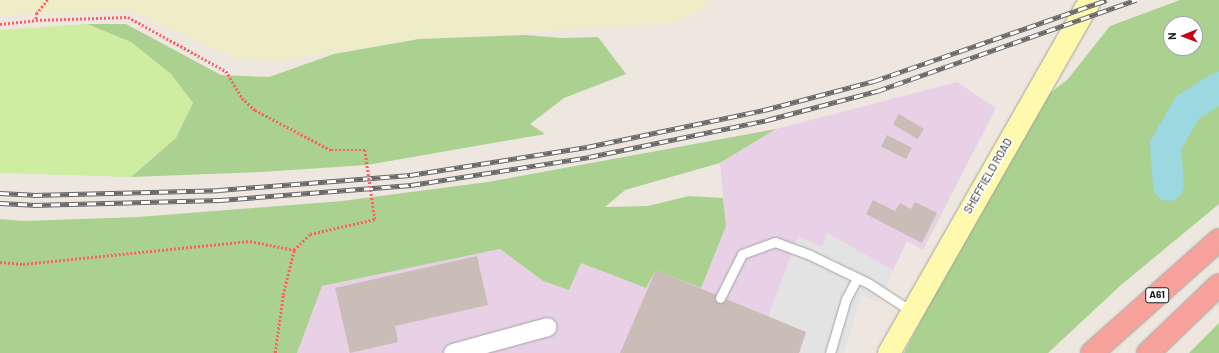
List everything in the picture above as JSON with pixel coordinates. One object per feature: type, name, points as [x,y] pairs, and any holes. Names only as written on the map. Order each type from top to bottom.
[{"type":"highway","name":"A61","points":[[1093,352],[1219,240]]},
{"type":"highway","points":[[1148,353],[1219,285]]},
{"type":"main road","name":"SHEFFIELD ROAD","points":[[889,353],[911,311],[1090,0]]},
{"type":"street","points":[[453,353],[548,327]]},
{"type":"lane","points":[[720,298],[742,254],[775,242],[810,255],[857,278],[911,311]]},
{"type":"lane","points":[[830,353],[846,299],[857,278]]},
{"type":"path","points":[[36,20],[37,14],[48,0]]},
{"type":"path","points":[[0,24],[36,20],[128,17],[226,71],[242,98],[255,110],[331,150],[365,150],[375,219],[310,234],[294,250],[283,295],[275,353]]},
{"type":"path","points":[[0,262],[23,264],[250,241],[294,250]]},
{"type":"shaded area","points":[[0,0],[712,0],[704,9],[675,23],[583,28],[445,40],[419,39],[281,61],[237,59],[133,12],[16,14],[0,17]]},
{"type":"shaded area","points":[[957,82],[996,108],[923,250],[907,241],[878,302],[862,294],[843,353],[297,353],[322,286],[500,249],[543,281],[569,289],[581,263],[646,288],[656,270],[726,226],[720,163],[776,129]]},
{"type":"shaded area","points":[[827,233],[893,270],[878,302],[862,294],[843,353],[799,353],[806,332],[768,317],[798,236],[822,247]]},
{"type":"green space","points":[[1180,0],[1219,0],[1219,204],[1121,285],[1048,353],[904,353],[1034,105],[1067,80],[1110,26]]},
{"type":"green space","points":[[87,24],[131,42],[171,74],[193,103],[176,138],[131,177],[0,173],[0,30]]},
{"type":"green space","points":[[87,24],[126,24],[221,75],[269,77],[334,54],[419,39],[526,35],[561,38],[598,37],[626,74],[564,98],[530,124],[545,134],[367,165],[261,172],[131,177],[176,138],[193,103],[171,74],[131,42]]},
{"type":"green space","points":[[776,129],[720,163],[625,190],[605,207],[648,206],[689,196],[723,198],[726,226],[701,288],[656,270],[646,288],[581,263],[569,290],[543,281],[500,249],[322,286],[297,353],[0,353],[0,219],[23,221],[138,217],[342,201],[488,182]]},
{"type":"green space","points":[[1219,323],[1219,353],[1189,353]]},
{"type":"building","points":[[899,114],[924,129],[918,139],[893,124]]},
{"type":"building","points":[[887,135],[912,148],[906,159],[881,147]]},
{"type":"building","points":[[873,200],[895,211],[900,203],[911,209],[915,202],[937,213],[922,243],[866,214]]},
{"type":"building","points":[[477,256],[488,305],[395,326],[398,342],[350,353],[335,288]]},
{"type":"building","points":[[656,270],[806,332],[799,353],[620,353]]},
{"type":"waterway","points":[[1168,185],[1165,145],[1187,107],[1219,87]]},
{"type":"railway","points":[[0,193],[33,195],[219,190],[410,175],[587,147],[764,110],[874,81],[1106,0]]},
{"type":"railway","points":[[0,203],[33,205],[220,200],[411,185],[589,157],[767,120],[877,91],[1136,0]]}]
